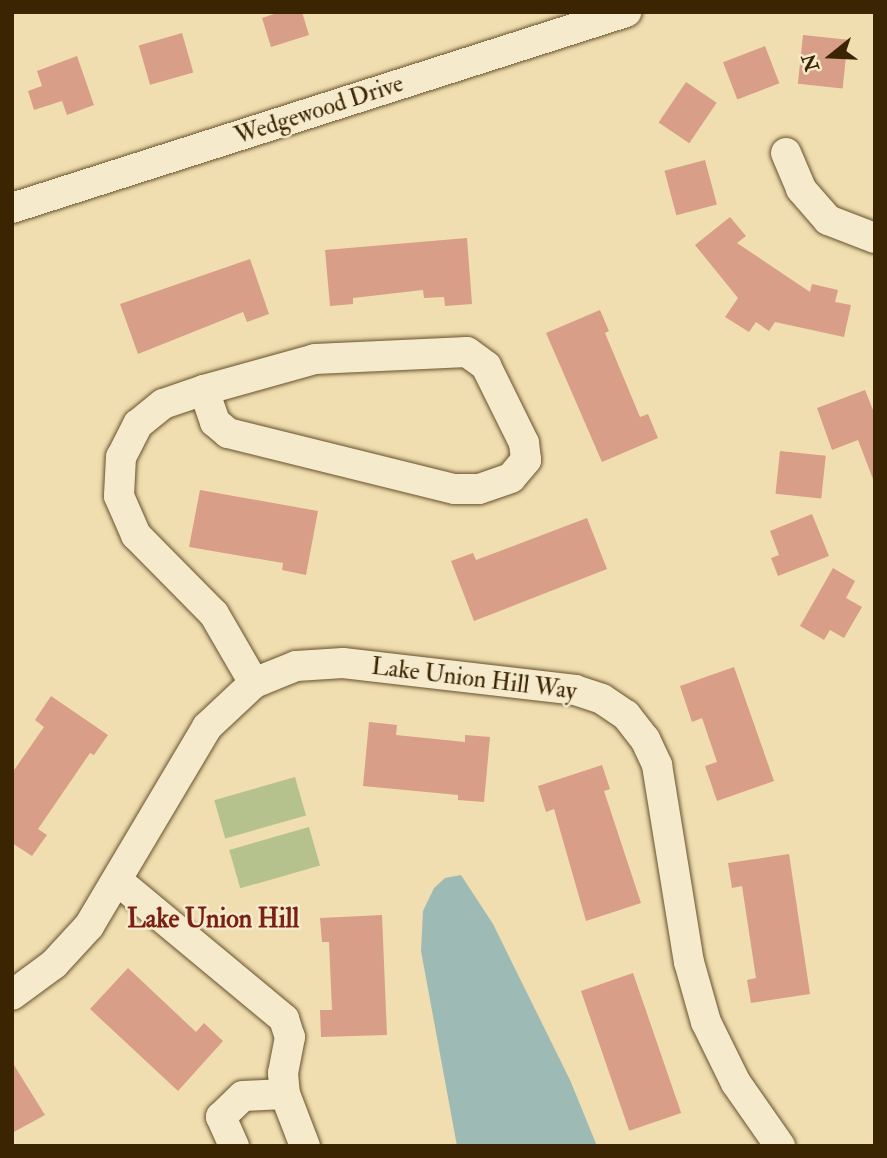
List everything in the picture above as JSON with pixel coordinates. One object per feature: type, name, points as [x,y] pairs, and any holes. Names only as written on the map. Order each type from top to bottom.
[{"type":"street","name":"Wedgewood Drive","points":[[12,208],[626,12]]},
{"type":"street","points":[[786,153],[801,189],[819,211],[850,232],[875,238]]},
{"type":"street","points":[[204,390],[215,422],[228,433],[454,489],[479,489],[511,478],[526,460],[524,443],[486,366],[467,352],[315,359],[204,390],[163,404],[138,424],[121,457],[119,496],[136,535],[214,614],[254,684]]},
{"type":"street","name":"Lake Union Hill Way","points":[[12,995],[54,964],[89,926],[118,881],[206,727],[254,684],[296,666],[343,663],[575,690],[602,699],[626,715],[645,739],[657,765],[689,962],[706,1022],[736,1083],[780,1146]]},
{"type":"street","points":[[118,881],[284,1019],[290,1037],[283,1073],[285,1094],[303,1146]]},
{"type":"street","points":[[234,1146],[221,1116],[243,1096],[285,1094]]},
{"type":"green space","points":[[295,777],[306,815],[225,839],[214,800]]},
{"type":"green space","points":[[309,827],[320,865],[240,888],[229,850]]},
{"type":"water","points":[[461,875],[493,924],[570,1080],[597,1146],[457,1146],[421,951],[423,911],[434,888],[445,878]]},
{"type":"building","points":[[280,12],[302,12],[309,35],[271,47],[262,18]]},
{"type":"building","points":[[182,33],[193,72],[150,85],[139,45]]},
{"type":"building","points":[[803,35],[848,40],[843,88],[798,84]]},
{"type":"building","points":[[765,46],[779,83],[737,99],[723,62]]},
{"type":"building","points":[[77,56],[94,105],[67,115],[62,101],[34,110],[28,91],[42,86],[37,71]]},
{"type":"building","points":[[686,82],[717,103],[689,143],[659,123]]},
{"type":"building","points":[[705,160],[717,204],[676,215],[664,171]]},
{"type":"building","points":[[730,217],[746,236],[737,243],[810,292],[812,284],[838,290],[835,302],[851,305],[844,337],[775,322],[769,331],[756,322],[749,332],[725,317],[738,298],[695,245]]},
{"type":"building","points":[[467,238],[472,304],[445,306],[444,297],[424,298],[423,290],[353,298],[353,304],[330,306],[325,250]]},
{"type":"building","points":[[250,259],[269,314],[247,322],[243,312],[138,354],[120,304]]},
{"type":"building","points":[[600,310],[609,331],[605,333],[640,417],[648,414],[658,438],[602,462],[546,333]]},
{"type":"building","points":[[865,390],[875,415],[873,479],[858,440],[832,450],[817,408]]},
{"type":"building","points":[[780,451],[826,456],[821,499],[776,494]]},
{"type":"building","points":[[200,490],[318,511],[306,575],[282,570],[283,563],[189,547]]},
{"type":"building","points":[[812,514],[829,556],[778,576],[771,558],[779,555],[770,531]]},
{"type":"building","points":[[587,518],[607,569],[474,621],[451,561],[473,553],[476,560]]},
{"type":"building","points":[[833,568],[855,581],[846,598],[862,607],[844,638],[830,630],[824,640],[800,626]]},
{"type":"building","points":[[734,667],[774,781],[717,801],[705,766],[717,762],[702,718],[692,722],[680,686]]},
{"type":"building","points":[[51,696],[108,735],[94,755],[90,753],[38,829],[47,835],[32,856],[12,843],[12,773],[44,727],[35,720]]},
{"type":"building","points":[[369,722],[397,725],[396,735],[465,742],[465,735],[490,737],[484,802],[458,800],[458,795],[363,786]]},
{"type":"building","points":[[602,765],[610,789],[604,791],[641,903],[586,921],[554,809],[546,812],[538,786]]},
{"type":"building","points":[[789,854],[810,994],[751,1003],[747,980],[756,978],[742,886],[732,888],[728,863]]},
{"type":"building","points":[[382,915],[387,1035],[321,1037],[320,1010],[332,1010],[329,942],[322,942],[320,918]]},
{"type":"building","points":[[128,968],[196,1032],[204,1023],[223,1041],[178,1091],[90,1009]]},
{"type":"building","points":[[633,973],[681,1113],[629,1131],[581,991]]},
{"type":"building","points":[[12,1062],[45,1115],[12,1133]]},
{"type":"district","name":"Lake Union Hill","points":[[213,920]]}]
